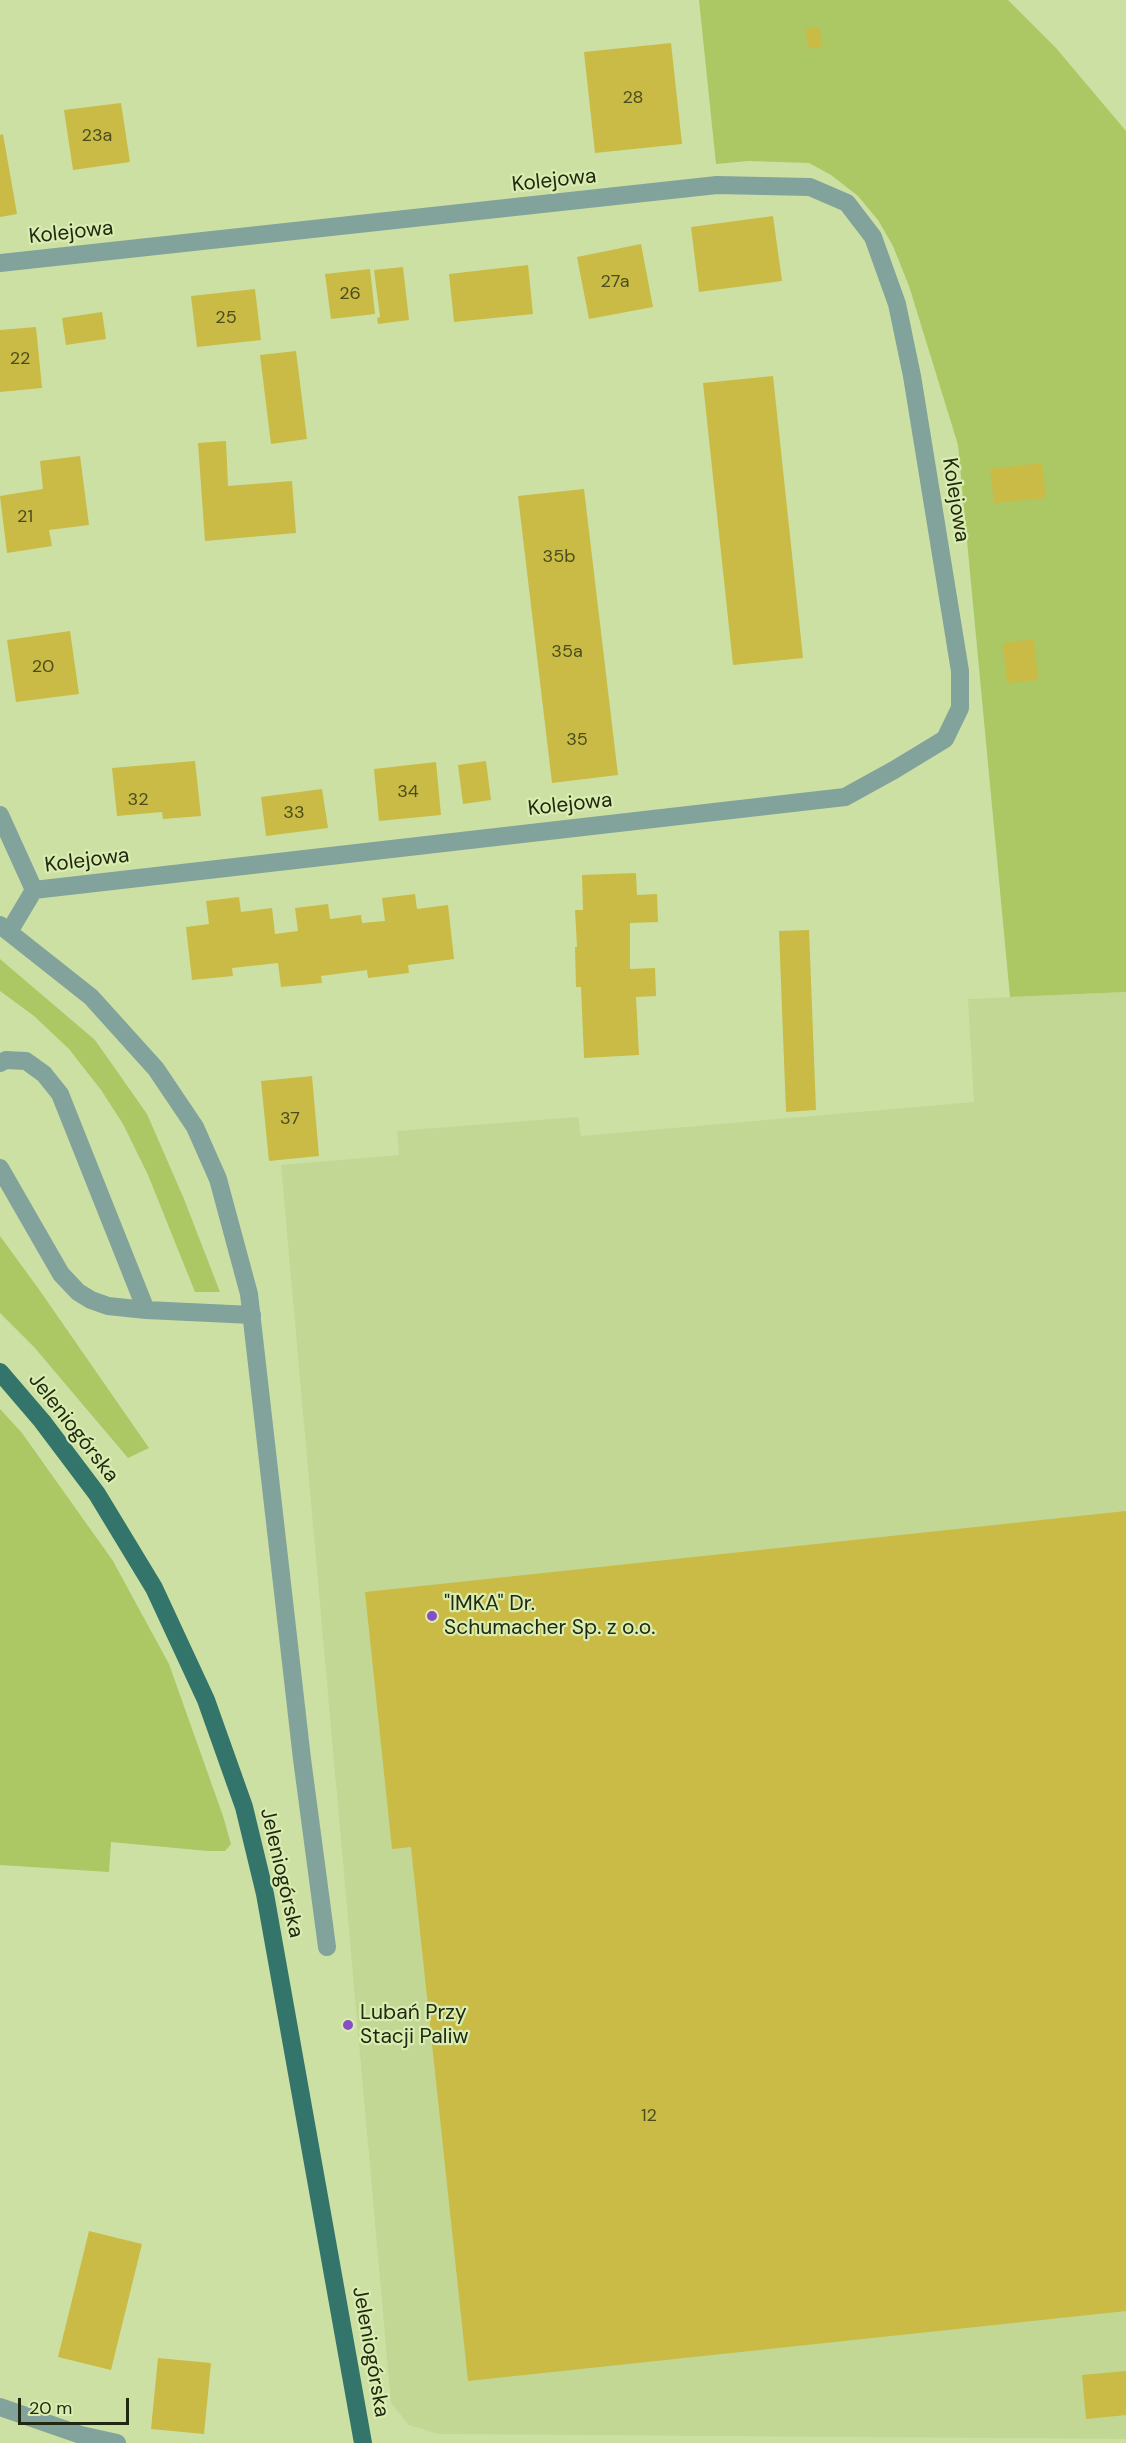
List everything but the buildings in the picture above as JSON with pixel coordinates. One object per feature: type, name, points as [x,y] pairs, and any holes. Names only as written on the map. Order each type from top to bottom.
[{"type":"main road","name":"Jeleniogórska","points":[[0,1372],[42,1421],[97,1494],[154,1588],[206,1700],[244,1807],[265,1894],[363,2443]]},
{"type":"street","name":"Kolejowa","points":[[0,263],[717,185],[810,187],[848,203],[873,237],[897,304],[912,376],[960,671],[960,708],[945,739],[894,771],[845,797],[34,890],[5,928]]},
{"type":"street","name":"Kolejowa","points":[[0,815],[34,890]]},
{"type":"street","name":"Jeleniogórska","points":[[5,928],[91,997],[156,1069],[195,1127],[218,1179],[249,1294],[252,1315],[302,1759],[327,1947]]},
{"type":"street","points":[[0,1063],[6,1060],[26,1061],[44,1074],[60,1094],[147,1310]]},
{"type":"street","points":[[0,1168],[61,1274],[78,1292],[91,1300],[108,1306],[147,1310],[252,1315]]},
{"type":"street","points":[[0,2407],[81,2435],[117,2443]]},
{"type":"shaded area","points":[[699,0],[1008,0],[1056,48],[1126,131],[1126,992],[1010,997],[958,445],[909,286],[893,246],[878,220],[858,196],[831,175],[809,163],[748,161],[716,164]]},
{"type":"shaded area","points":[[0,959],[95,1040],[147,1114],[184,1199],[220,1292],[195,1292],[148,1175],[123,1124],[101,1090],[69,1049],[34,1016],[0,991]]},
{"type":"shaded area","points":[[1126,992],[1126,2439],[438,2434],[409,2425],[391,2403],[281,1165],[399,1155],[397,1131],[578,1117],[581,1136],[974,1102],[968,999]]},
{"type":"shaded area","points":[[0,1236],[149,1448],[128,1458],[34,1347],[0,1313]]},
{"type":"shaded area","points":[[0,1409],[22,1433],[113,1561],[169,1664],[223,1816],[231,1844],[225,1851],[111,1842],[109,1872],[0,1865]]},
{"type":"place","name":"\"IMKA\" Dr. Schumacher Sp. z o.o.","points":[[432,1616]]},
{"type":"place","name":"Lubań Przy Stacji Paliw","points":[[348,2025]]}]
